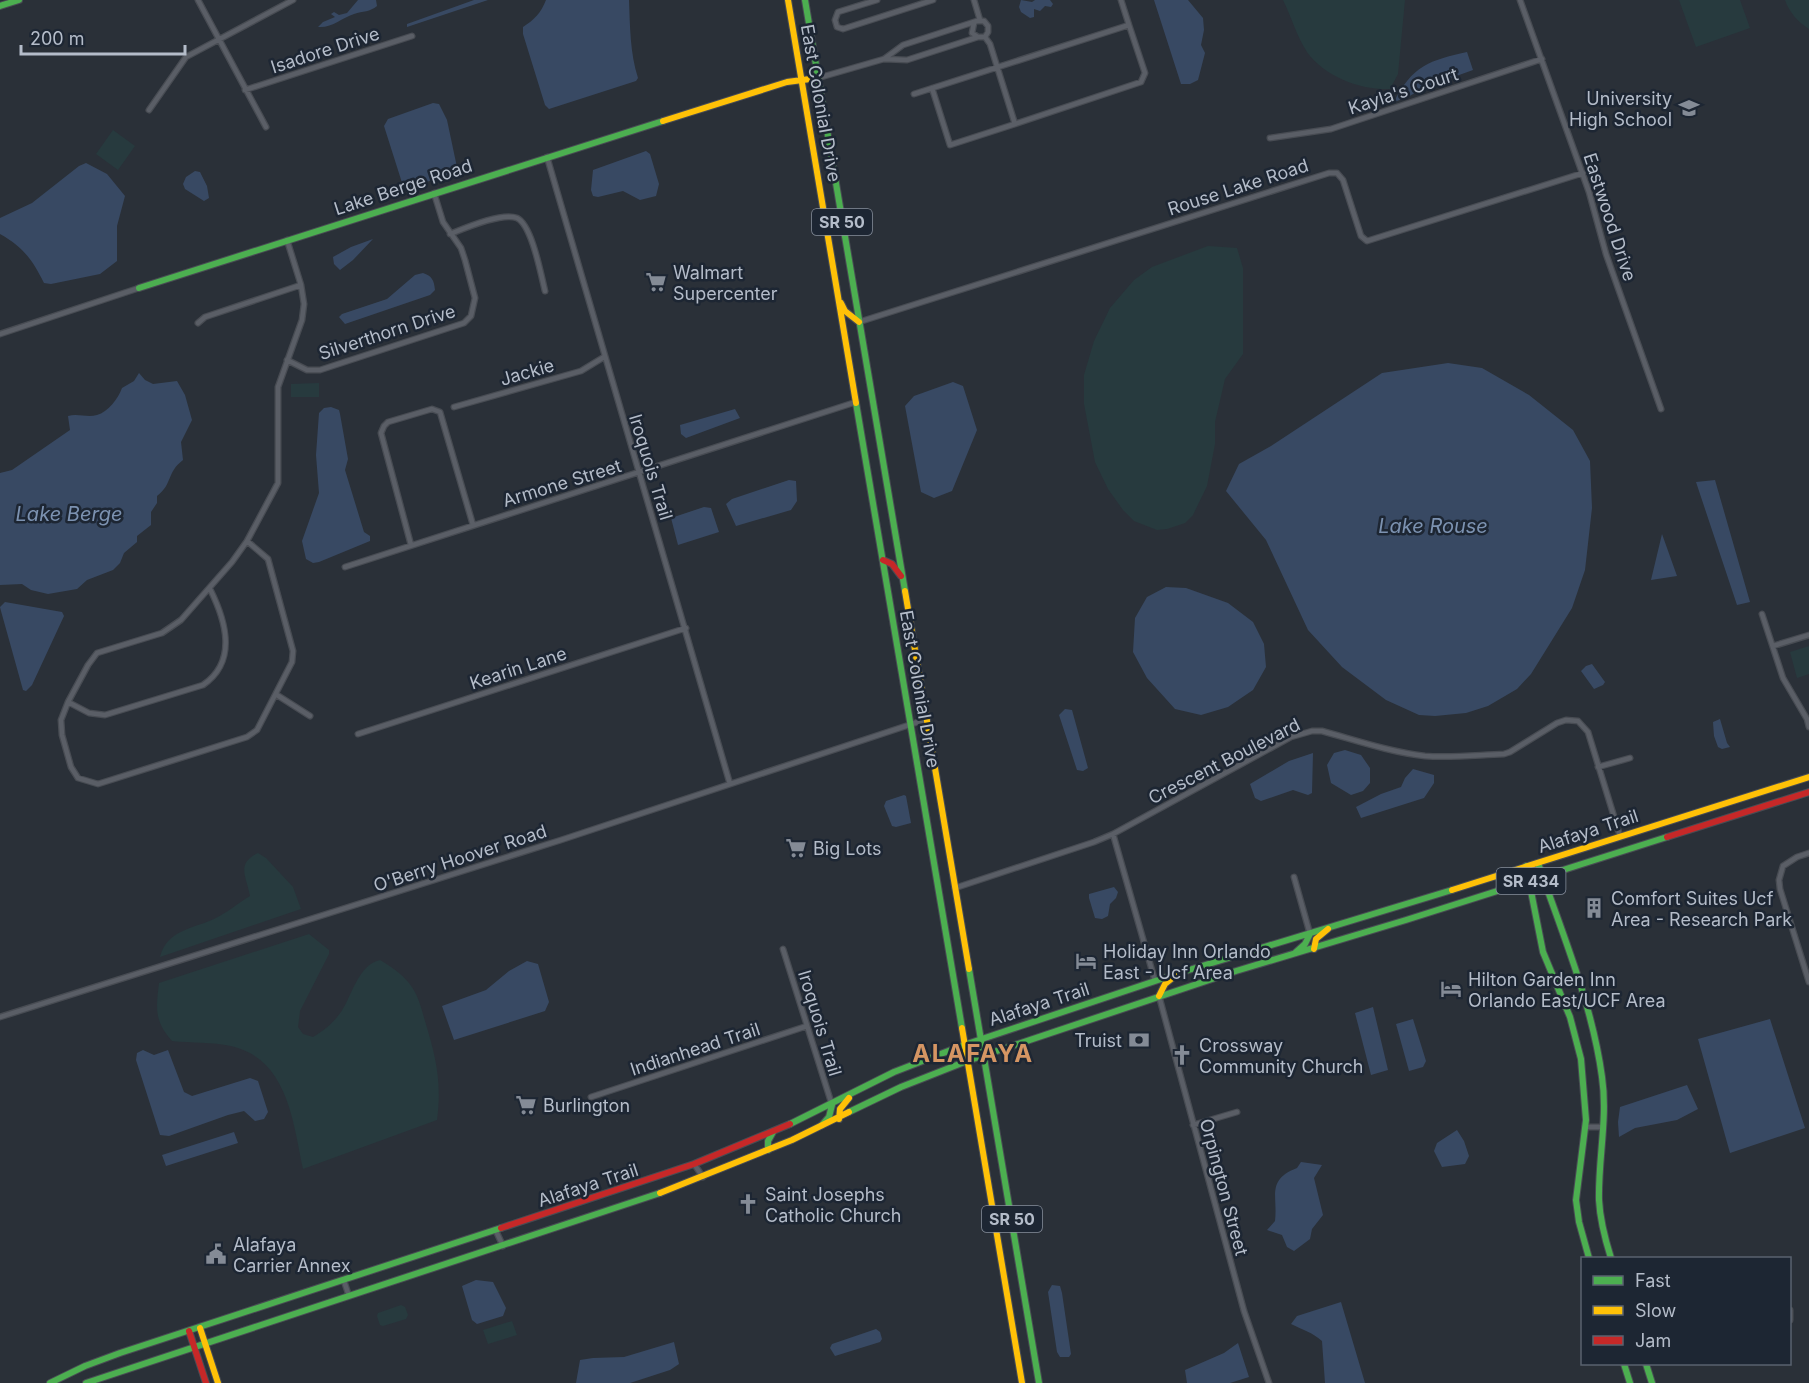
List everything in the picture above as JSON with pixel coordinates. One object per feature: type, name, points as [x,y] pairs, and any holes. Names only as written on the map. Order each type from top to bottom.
[{"type":"main road","points":[[0,6],[19,0]]},
{"type":"main road","name":"East Colonial Drive","points":[[788,0],[1022,1383]]},
{"type":"main road","name":"East Colonial Drive","points":[[805,0],[1039,1383]]},
{"type":"main road","name":"Lake Berge Road","points":[[140,288],[790,81],[818,78]]},
{"type":"main road","points":[[838,297],[845,310],[859,321]]},
{"type":"main road","points":[[856,402],[871,410],[876,417]]},
{"type":"main road","points":[[883,560],[892,564],[903,579]]},
{"type":"main road","name":"Alafaya Trail","points":[[50,1383],[102,1360],[694,1164],[832,1105],[894,1072],[981,1039],[1179,973],[1330,928],[1809,777]]},
{"type":"main road","name":"Alafaya Trail","points":[[86,1383],[205,1342],[503,1246],[703,1177],[820,1128],[917,1080],[967,1061],[1159,996],[1809,792]]},
{"type":"main road","points":[[1538,862],[1593,1029],[1602,1080],[1603,1126],[1599,1202],[1604,1238],[1611,1257]]},
{"type":"main road","points":[[1526,866],[1534,918],[1544,953],[1576,1033],[1584,1084],[1585,1126],[1576,1192],[1577,1210],[1589,1257]]},
{"type":"main road","points":[[1314,949],[1316,939],[1330,928]]},
{"type":"main road","points":[[1294,955],[1305,944],[1310,934]]},
{"type":"main road","points":[[1159,996],[1165,984],[1179,973]]},
{"type":"main road","points":[[839,1119],[840,1109],[851,1095]]},
{"type":"main road","points":[[820,1128],[829,1116],[832,1105]]},
{"type":"main road","points":[[768,1150],[767,1146],[773,1131]]},
{"type":"main road","points":[[200,1328],[218,1383]]},
{"type":"main road","points":[[189,1331],[206,1383]]},
{"type":"main road","points":[[1624,1365],[1630,1383]]},
{"type":"main road","points":[[1646,1365],[1652,1383]]},
{"type":"street","points":[[198,0],[266,127]]},
{"type":"street","points":[[149,110],[186,57],[293,0]]},
{"type":"street","points":[[877,0],[838,12],[835,20],[837,27],[843,29],[933,0]]},
{"type":"street","points":[[974,0],[980,20],[988,26],[985,37]]},
{"type":"street","points":[[932,88],[950,145],[1141,82],[1144,73],[1121,0]]},
{"type":"street","name":"Eastwood Drive","points":[[1520,0],[1582,173],[1606,254],[1661,409]]},
{"type":"street","points":[[884,59],[903,45],[980,20]]},
{"type":"street","points":[[974,23],[972,29],[978,37]]},
{"type":"street","points":[[914,94],[1129,25]]},
{"type":"street","name":"Isadore Drive","points":[[245,90],[412,36]]},
{"type":"street","points":[[818,78],[884,59],[907,60],[978,37],[985,37]]},
{"type":"street","points":[[985,37],[990,44],[1015,124]]},
{"type":"street","name":"Kayla's Court","points":[[1270,138],[1331,129],[1542,59]]},
{"type":"street","name":"Iroquois Trail","points":[[547,157],[730,784]]},
{"type":"street","name":"Rouse Lake Road","points":[[859,321],[1329,173],[1334,172],[1340,175],[1361,236],[1367,241],[1582,173]]},
{"type":"street","name":"Silverthorn Drive","points":[[287,360],[307,370],[320,370],[464,323],[471,316],[475,298],[465,260],[444,222],[434,193]]},
{"type":"street","points":[[450,234],[504,217],[518,219],[527,228],[545,291]]},
{"type":"street","points":[[247,542],[268,559],[293,651],[292,662],[277,695],[257,730],[247,737],[98,784],[78,778],[71,767],[62,735],[62,720],[68,702],[88,665],[97,653],[162,633],[181,620],[210,589],[247,542],[278,483],[278,387],[302,320],[304,304],[301,285],[287,240]]},
{"type":"street","points":[[198,323],[205,317],[301,285]]},
{"type":"street","name":"Lake Berge Road","points":[[0,334],[140,288]]},
{"type":"street","name":"Jackie","points":[[454,407],[581,371],[604,357]]},
{"type":"street","name":"Armone Street","points":[[345,567],[856,402]]},
{"type":"street","points":[[411,545],[381,433],[388,422],[432,409],[440,412],[473,525]]},
{"type":"street","points":[[68,702],[89,713],[105,715],[204,685],[213,678],[224,662],[227,643],[217,603],[210,589]]},
{"type":"street","points":[[1762,614],[1787,688],[1808,719],[1809,727]]},
{"type":"street","name":"Kearin Lane","points":[[358,734],[686,628]]},
{"type":"street","points":[[1773,646],[1809,635]]},
{"type":"street","points":[[277,695],[310,716]]},
{"type":"street","name":"O'Berry Hoover Road","points":[[0,1017],[509,856],[927,719]]},
{"type":"street","name":"Crescent Boulevard","points":[[955,888],[1113,834],[1292,737],[1312,731],[1322,731],[1400,751],[1449,757],[1510,752],[1557,723],[1566,720],[1578,721],[1588,732],[1598,767]]},
{"type":"street","points":[[1620,836],[1598,767],[1630,758]]},
{"type":"street","points":[[1113,834],[1155,981]]},
{"type":"street","points":[[1809,853],[1783,866],[1779,880],[1809,981]]},
{"type":"street","points":[[1294,877],[1310,934]]},
{"type":"street","name":"Iroquois Trail","points":[[783,949],[832,1105]]},
{"type":"street","name":"Orpington Street","points":[[1159,996],[1244,1311],[1269,1383]]},
{"type":"street","name":"Indianhead Trail","points":[[591,1097],[807,1026]]},
{"type":"street","points":[[1193,1125],[1237,1112]]},
{"type":"street","points":[[1585,1126],[1603,1126]]},
{"type":"street","points":[[694,1164],[703,1177]]},
{"type":"street","points":[[496,1231],[503,1246]]},
{"type":"street","points":[[344,1281],[349,1296]]},
{"type":"green space","points":[[1283,0],[1405,0],[1398,74],[1390,89],[1355,84],[1323,68],[1303,46]]},
{"type":"green space","points":[[1679,0],[1740,0],[1750,28],[1696,47]]},
{"type":"green space","points":[[1785,0],[1809,0],[1809,29],[1794,16]]},
{"type":"green space","points":[[113,130],[135,146],[118,170],[96,154]]},
{"type":"green space","points":[[1208,246],[1237,248],[1243,268],[1243,354],[1225,379],[1215,422],[1215,444],[1207,486],[1193,515],[1185,523],[1157,530],[1134,521],[1123,510],[1108,489],[1095,462],[1084,404],[1084,375],[1094,341],[1110,308],[1134,280],[1152,267]]},
{"type":"green space","points":[[319,383],[319,397],[291,397],[291,384]]},
{"type":"green space","points":[[1809,646],[1809,674],[1797,678],[1790,652]]},
{"type":"green space","points":[[258,853],[266,858],[293,887],[301,909],[160,957],[163,948],[174,936],[219,917],[250,896],[244,871],[247,861]]},
{"type":"green space","points":[[309,934],[329,950],[329,954],[300,1011],[298,1027],[303,1034],[313,1037],[332,1023],[341,1012],[361,974],[372,963],[380,960],[402,976],[417,996],[435,1058],[439,1094],[437,1120],[303,1169],[296,1132],[285,1095],[265,1064],[250,1053],[231,1046],[172,1041],[159,1020],[157,1000],[159,983]]},
{"type":"green space","points":[[401,1305],[405,1307],[408,1315],[406,1319],[380,1325],[378,1313]]},
{"type":"green space","points":[[512,1321],[517,1335],[488,1344],[483,1330]]},
{"type":"water","points":[[358,0],[376,0],[377,6],[333,24],[318,27],[335,17],[331,14],[334,12],[339,15],[347,13]]},
{"type":"water","points":[[474,0],[488,0],[407,27],[407,24]]},
{"type":"water","points":[[546,0],[629,0],[632,49],[638,78],[636,81],[549,109],[545,105],[523,34],[523,27],[537,16]]},
{"type":"water","points":[[1021,0],[1032,2],[1050,0],[1053,4],[1051,7],[1045,6],[1040,11],[1034,9],[1034,17],[1030,18],[1021,12],[1019,7]]},
{"type":"water","points":[[1154,0],[1188,0],[1203,18],[1204,30],[1201,45],[1205,53],[1198,80],[1190,84],[1181,84]]},
{"type":"water","points":[[1467,52],[1473,70],[1423,88],[1394,102],[1408,80],[1423,66]]},
{"type":"water","points":[[433,103],[439,104],[447,120],[458,172],[404,189],[384,126],[388,119]]},
{"type":"water","points":[[646,151],[650,154],[659,184],[656,196],[640,200],[623,191],[598,197],[593,196],[591,190],[593,170]]},
{"type":"water","points":[[86,163],[107,174],[125,196],[117,226],[117,261],[100,274],[51,284],[44,283],[26,254],[0,234],[0,218],[32,203]]},
{"type":"water","points":[[195,171],[200,172],[207,186],[209,198],[204,201],[185,189],[183,184],[186,177]]},
{"type":"water","points":[[373,239],[340,270],[334,264],[333,257]]},
{"type":"water","points":[[423,273],[432,279],[434,284],[435,290],[430,295],[345,324],[339,317],[387,299],[415,275]]},
{"type":"water","name":"Lake Rouse","points":[[1448,363],[1482,368],[1529,395],[1573,430],[1590,461],[1592,508],[1585,570],[1572,608],[1531,674],[1517,689],[1488,706],[1466,713],[1435,716],[1419,715],[1386,700],[1342,667],[1308,630],[1266,540],[1226,491],[1239,464],[1271,446],[1382,373]]},
{"type":"water","name":"Lake Berge","points":[[139,373],[153,384],[177,381],[185,395],[192,420],[181,442],[183,460],[174,469],[162,492],[157,496],[157,503],[151,512],[151,525],[137,536],[137,542],[124,553],[120,563],[113,570],[87,580],[77,589],[48,594],[31,590],[22,584],[0,585],[0,473],[12,470],[70,430],[68,416],[93,416],[105,411],[115,401],[122,388],[134,381]]},
{"type":"water","points":[[953,382],[963,386],[977,430],[952,491],[934,498],[921,492],[905,406],[914,396]]},
{"type":"water","points":[[331,407],[339,410],[348,459],[345,470],[364,532],[370,536],[370,541],[313,563],[306,559],[302,541],[319,493],[316,455],[319,413],[324,408]]},
{"type":"water","points":[[735,409],[740,418],[686,438],[681,434],[680,425]]},
{"type":"water","points":[[789,480],[796,481],[797,501],[791,510],[736,526],[726,504],[732,499]]},
{"type":"water","points":[[1715,480],[1750,602],[1737,605],[1696,482]]},
{"type":"water","points":[[704,507],[711,508],[719,532],[678,545],[671,518]]},
{"type":"water","points":[[1662,534],[1677,576],[1651,580]]},
{"type":"water","points":[[1166,587],[1186,588],[1228,603],[1253,622],[1264,644],[1266,667],[1253,690],[1228,707],[1201,715],[1175,709],[1147,678],[1133,652],[1135,618],[1147,597]]},
{"type":"water","points":[[5,602],[62,612],[64,616],[32,685],[26,691],[23,690],[0,607]]},
{"type":"water","points":[[1592,664],[1605,682],[1594,689],[1581,671]]},
{"type":"water","points":[[1065,709],[1072,710],[1088,768],[1083,771],[1077,770],[1059,715]]},
{"type":"water","points":[[1720,719],[1730,747],[1722,749],[1718,747],[1714,736],[1713,722]]},
{"type":"water","points":[[1345,750],[1361,755],[1370,768],[1370,783],[1363,791],[1351,795],[1331,783],[1327,765],[1334,753]]},
{"type":"water","points":[[1313,753],[1312,793],[1308,795],[1293,790],[1261,801],[1255,798],[1250,784],[1289,761]]},
{"type":"water","points":[[1413,769],[1434,775],[1434,783],[1424,798],[1361,818],[1356,807],[1401,787]]},
{"type":"water","points":[[904,795],[911,823],[892,826],[884,806],[886,801]]},
{"type":"water","points":[[1114,887],[1118,892],[1110,904],[1108,916],[1102,919],[1095,918],[1089,894]]},
{"type":"water","points":[[527,961],[538,964],[549,1002],[545,1011],[454,1040],[442,1006],[486,990],[509,971]]},
{"type":"water","points":[[1373,1007],[1388,1070],[1371,1075],[1355,1013]]},
{"type":"water","points":[[1413,1019],[1426,1061],[1423,1067],[1409,1071],[1396,1024]]},
{"type":"water","points":[[1770,1019],[1805,1128],[1730,1153],[1698,1039]]},
{"type":"water","points":[[143,1050],[154,1055],[168,1050],[184,1092],[192,1096],[250,1078],[258,1081],[268,1112],[264,1119],[255,1121],[244,1111],[169,1136],[160,1135],[136,1060],[137,1053]]},
{"type":"water","points":[[1687,1085],[1698,1109],[1677,1120],[1635,1128],[1619,1137],[1620,1107]]},
{"type":"water","points":[[1457,1130],[1469,1156],[1465,1164],[1442,1167],[1434,1151],[1437,1143]]},
{"type":"water","points":[[234,1132],[238,1143],[166,1166],[162,1155]]},
{"type":"water","points":[[1301,1162],[1322,1165],[1314,1178],[1323,1215],[1312,1229],[1310,1239],[1294,1251],[1287,1247],[1282,1235],[1267,1230],[1275,1221],[1277,1183],[1287,1173],[1297,1168]]},
{"type":"water","points":[[476,1280],[493,1282],[506,1308],[503,1316],[477,1324],[472,1320],[462,1286]]},
{"type":"water","points":[[1052,1285],[1060,1286],[1062,1293],[1071,1354],[1069,1357],[1060,1357],[1057,1352],[1048,1292]]},
{"type":"water","points":[[1341,1302],[1365,1383],[1325,1383],[1322,1341],[1291,1324],[1297,1316]]},
{"type":"water","points":[[876,1329],[880,1332],[882,1339],[880,1342],[835,1356],[830,1348],[832,1344]]},
{"type":"water","points":[[674,1342],[679,1364],[670,1370],[630,1383],[576,1383],[580,1360],[624,1357]]},
{"type":"water","points":[[1238,1343],[1249,1377],[1230,1383],[1187,1383],[1185,1370],[1224,1353]]},
{"type":"traffic: fast","points":[[0,6],[19,0]]},
{"type":"traffic: fast","points":[[805,0],[905,591]]},
{"type":"traffic: fast","points":[[139,288],[663,121]]},
{"type":"traffic: fast","points":[[856,403],[962,1028]]},
{"type":"traffic: fast","points":[[967,1061],[1236,971],[1667,837]]},
{"type":"traffic: fast","points":[[1538,863],[1584,995],[1597,1049],[1604,1092],[1599,1200],[1600,1215],[1611,1257]]},
{"type":"traffic: fast","points":[[1526,866],[1543,952],[1570,1017],[1581,1059],[1586,1120],[1576,1200],[1579,1222],[1589,1257]]},
{"type":"traffic: fast","points":[[964,1045],[1179,973],[1452,890]]},
{"type":"traffic: fast","points":[[1295,953],[1305,944],[1310,934]]},
{"type":"traffic: fast","points":[[969,969],[1039,1383]]},
{"type":"traffic: fast","points":[[790,1124],[894,1072],[964,1045]]},
{"type":"traffic: fast","points":[[849,1112],[901,1087],[967,1061]]},
{"type":"traffic: fast","points":[[822,1125],[829,1117],[832,1105]]},
{"type":"traffic: fast","points":[[768,1150],[768,1141],[773,1132]]},
{"type":"traffic: fast","points":[[86,1383],[660,1193]]},
{"type":"traffic: fast","points":[[50,1383],[85,1366],[120,1353],[501,1228]]},
{"type":"traffic: fast","points":[[1624,1365],[1630,1383]]},
{"type":"traffic: fast","points":[[1646,1365],[1652,1383]]},
{"type":"traffic: slow","points":[[788,0],[856,403]]},
{"type":"traffic: slow","points":[[663,121],[787,82],[818,78]]},
{"type":"traffic: slow","points":[[841,303],[845,311],[859,322]]},
{"type":"traffic: slow","points":[[905,591],[969,969]]},
{"type":"traffic: slow","points":[[1452,890],[1809,777]]},
{"type":"traffic: slow","points":[[1314,949],[1316,939],[1328,929]]},
{"type":"traffic: slow","points":[[1159,996],[1165,984],[1175,976]]},
{"type":"traffic: slow","points":[[962,1028],[1022,1383]]},
{"type":"traffic: slow","points":[[839,1119],[840,1109],[849,1098]]},
{"type":"traffic: slow","points":[[660,1193],[792,1140],[849,1112]]},
{"type":"traffic: slow","points":[[200,1328],[218,1383]]},
{"type":"traffic: jam","points":[[883,560],[892,564],[901,576]]},
{"type":"traffic: jam","points":[[1667,837],[1809,792]]},
{"type":"traffic: jam","points":[[501,1228],[694,1164],[790,1124]]},
{"type":"traffic: jam","points":[[189,1331],[206,1383]]},
{"type":"place","name":"University High School","points":[[1689,108]]},
{"type":"place","name":"Walmart Supercenter","points":[[656,282]]},
{"type":"place","name":"Big Lots","points":[[796,848]]},
{"type":"place","name":"Comfort Suites Ucf Area - Research Park","points":[[1594,908]]},
{"type":"place","name":"Holiday Inn Orlando East - Ucf Area","points":[[1086,961]]},
{"type":"place","name":"Hilton Garden Inn Orlando East/UCF Area","points":[[1451,989]]},
{"type":"place","name":"Truist","points":[[1139,1040]]},
{"type":"place","name":"Crossway Community Church","points":[[1182,1055]]},
{"type":"place","name":"Burlington","points":[[526,1105]]},
{"type":"place","name":"Saint Josephs Catholic Church","points":[[748,1204]]},
{"type":"place","name":"Alafaya Carrier Annex","points":[[216,1254]]},
{"type":"district","name":"ALAFAYA","points":[[973,1053]]}]
